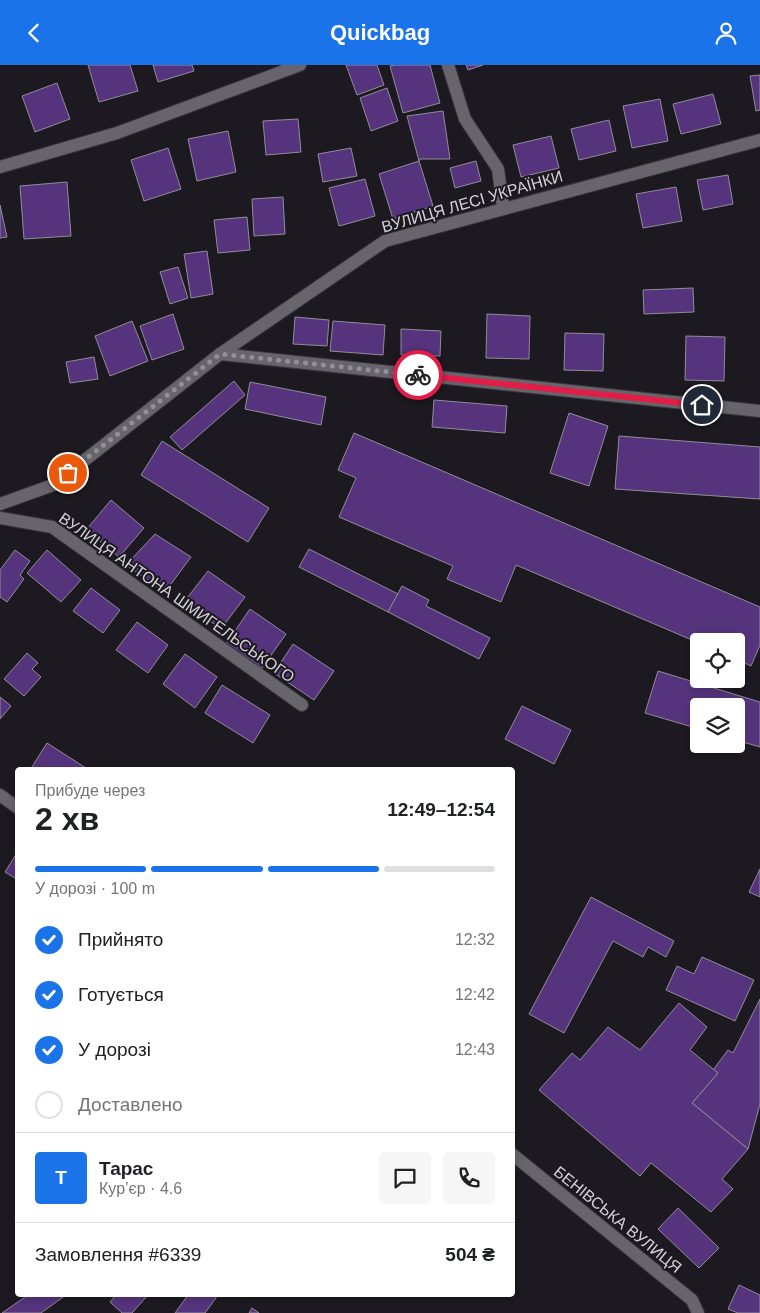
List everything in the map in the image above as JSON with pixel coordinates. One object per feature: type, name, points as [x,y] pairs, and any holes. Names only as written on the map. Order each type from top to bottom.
[{"type":"street","points":[[0,167],[117,133],[300,65]]},
{"type":"street","points":[[448,65],[465,119],[498,169],[503,207]]},
{"type":"street","name":"ВУЛИЦЯ ЛЕСІ УКРАЇНКИ","points":[[0,504],[53,485],[220,354],[385,241],[503,207],[760,140]]},
{"type":"street","points":[[220,354],[760,411]]},
{"type":"street","name":"ВУЛИЦЯ АНТОНА ШМИГЕЛЬСЬКОГО","points":[[0,519],[52,527],[302,705]]},
{"type":"street","points":[[0,795],[15,807]]},
{"type":"street","name":"БЕНІВСЬКА ВУЛИЦЯ","points":[[515,1156],[692,1300],[698,1313]]},
{"type":"building","points":[[88,65],[130,65],[138,91],[99,102]]},
{"type":"building","points":[[153,65],[192,65],[194,71],[158,82]]},
{"type":"building","points":[[346,65],[377,65],[384,85],[357,95]]},
{"type":"building","points":[[430,65],[440,103],[403,113],[390,66]]},
{"type":"building","points":[[466,65],[483,65],[468,70]]},
{"type":"building","points":[[760,75],[760,110],[756,111],[750,76]]},
{"type":"building","points":[[57,83],[70,119],[35,132],[22,96]]},
{"type":"building","points":[[387,88],[398,121],[371,131],[360,98]]},
{"type":"building","points":[[713,94],[721,124],[681,134],[673,104]]},
{"type":"building","points":[[660,99],[668,141],[632,148],[623,106]]},
{"type":"building","points":[[443,111],[450,159],[420,159],[419,161],[407,116]]},
{"type":"building","points":[[298,119],[301,152],[266,155],[263,121]]},
{"type":"building","points":[[609,120],[616,151],[579,160],[571,129]]},
{"type":"building","points":[[228,131],[236,172],[197,181],[188,139]]},
{"type":"building","points":[[551,136],[559,168],[521,177],[513,145]]},
{"type":"building","points":[[168,148],[181,189],[144,201],[131,160]]},
{"type":"building","points":[[351,148],[357,176],[323,182],[318,154]]},
{"type":"building","points":[[419,161],[433,206],[393,219],[379,174]]},
{"type":"building","points":[[476,161],[481,181],[455,188],[450,168]]},
{"type":"building","points":[[728,175],[733,204],[703,210],[697,180]]},
{"type":"building","points":[[365,179],[375,216],[339,226],[329,188]]},
{"type":"building","points":[[67,182],[71,236],[24,239],[20,186]]},
{"type":"building","points":[[676,187],[682,221],[643,228],[636,194]]},
{"type":"building","points":[[283,197],[285,234],[254,236],[252,199]]},
{"type":"building","points":[[0,205],[7,237],[0,238]]},
{"type":"building","points":[[247,217],[250,250],[218,253],[214,220]]},
{"type":"building","points":[[207,251],[213,294],[191,298],[184,254]]},
{"type":"building","points":[[178,267],[188,298],[170,304],[160,272]]},
{"type":"building","points":[[693,288],[694,312],[644,314],[643,290]]},
{"type":"building","points":[[173,314],[184,349],[152,360],[140,326]]},
{"type":"building","points":[[487,314],[530,316],[529,359],[486,358]]},
{"type":"building","points":[[295,317],[329,320],[327,346],[293,344]]},
{"type":"building","points":[[132,321],[148,361],[110,376],[95,336]]},
{"type":"building","points":[[333,321],[385,325],[383,355],[330,351]]},
{"type":"building","points":[[401,329],[441,331],[440,356],[401,355]]},
{"type":"building","points":[[565,333],[604,334],[603,371],[564,370]]},
{"type":"building","points":[[686,336],[725,337],[724,381],[685,380]]},
{"type":"building","points":[[94,357],[98,379],[70,383],[66,362]]},
{"type":"building","points":[[234,381],[245,395],[182,450],[170,437]]},
{"type":"building","points":[[250,382],[326,397],[321,425],[245,409]]},
{"type":"building","points":[[434,400],[507,406],[505,433],[432,427]]},
{"type":"building","points":[[569,413],[608,426],[589,486],[550,473]]},
{"type":"building","points":[[354,433],[760,607],[760,645],[751,666],[745,663],[745,633],[690,633],[690,639],[516,565],[501,602],[447,579],[453,566],[339,517],[356,478],[338,470]]},
{"type":"building","points":[[619,436],[760,447],[760,499],[615,489]]},
{"type":"building","points":[[162,441],[269,508],[248,542],[141,475]]},
{"type":"building","points":[[111,500],[144,528],[119,557],[86,530]]},
{"type":"building","points":[[155,534],[191,557],[165,592],[126,565]]},
{"type":"building","points":[[309,549],[398,594],[388,612],[299,567]]},
{"type":"building","points":[[15,550],[30,561],[20,575],[24,579],[7,602],[0,597],[0,570]]},
{"type":"building","points":[[47,550],[81,580],[61,602],[27,573]]},
{"type":"building","points":[[208,571],[245,597],[221,629],[184,602]]},
{"type":"building","points":[[402,586],[429,600],[426,606],[490,638],[479,659],[388,612]]},
{"type":"building","points":[[91,588],[120,610],[103,633],[73,611]]},
{"type":"building","points":[[250,609],[286,634],[262,668],[226,644]]},
{"type":"building","points":[[137,622],[168,645],[148,673],[116,650]]},
{"type":"building","points":[[293,644],[334,671],[314,700],[274,673]]},
{"type":"building","points":[[27,653],[38,663],[32,669],[41,677],[24,696],[4,679]]},
{"type":"building","points":[[185,654],[217,677],[195,708],[163,684]]},
{"type":"building","points":[[658,671],[690,681],[690,688],[714,688],[760,702],[760,747],[745,743],[745,698],[690,698],[690,726],[645,713]]},
{"type":"building","points":[[222,685],[270,715],[253,743],[205,713]]},
{"type":"building","points":[[0,697],[11,706],[0,719]]},
{"type":"building","points":[[522,706],[571,730],[554,764],[505,739]]},
{"type":"building","points":[[47,743],[84,767],[32,767]]},
{"type":"building","points":[[15,856],[15,878],[5,872]]},
{"type":"building","points":[[760,869],[760,897],[749,892]]},
{"type":"building","points":[[591,897],[674,941],[666,957],[648,947],[643,957],[613,941],[564,1033],[529,1014]]},
{"type":"building","points":[[702,957],[754,980],[735,1021],[666,990],[677,966],[694,974]]},
{"type":"building","points":[[760,999],[760,1104],[748,1149],[692,1103],[718,1073],[713,1070],[728,1050],[733,1053]]},
{"type":"building","points":[[679,1003],[707,1027],[690,1050],[718,1073],[692,1103],[748,1149],[722,1179],[733,1189],[711,1212],[651,1163],[640,1176],[539,1090],[572,1053],[580,1060],[608,1027],[640,1050]]},
{"type":"building","points":[[678,1208],[719,1248],[699,1268],[658,1229]]},
{"type":"building","points":[[739,1285],[760,1295],[760,1313],[738,1313],[728,1309]]},
{"type":"building","points":[[25,1297],[63,1297],[41,1313],[2,1313]]},
{"type":"building","points":[[114,1297],[146,1297],[132,1313],[122,1313],[110,1302]]},
{"type":"building","points":[[187,1297],[217,1297],[205,1313],[175,1313]]},
{"type":"building","points":[[252,1308],[259,1313],[249,1313]]},
{"type":"way so far","points":[[68,473],[220,354],[418,375]]},
{"type":"route","points":[[418,375],[702,405]]}]
